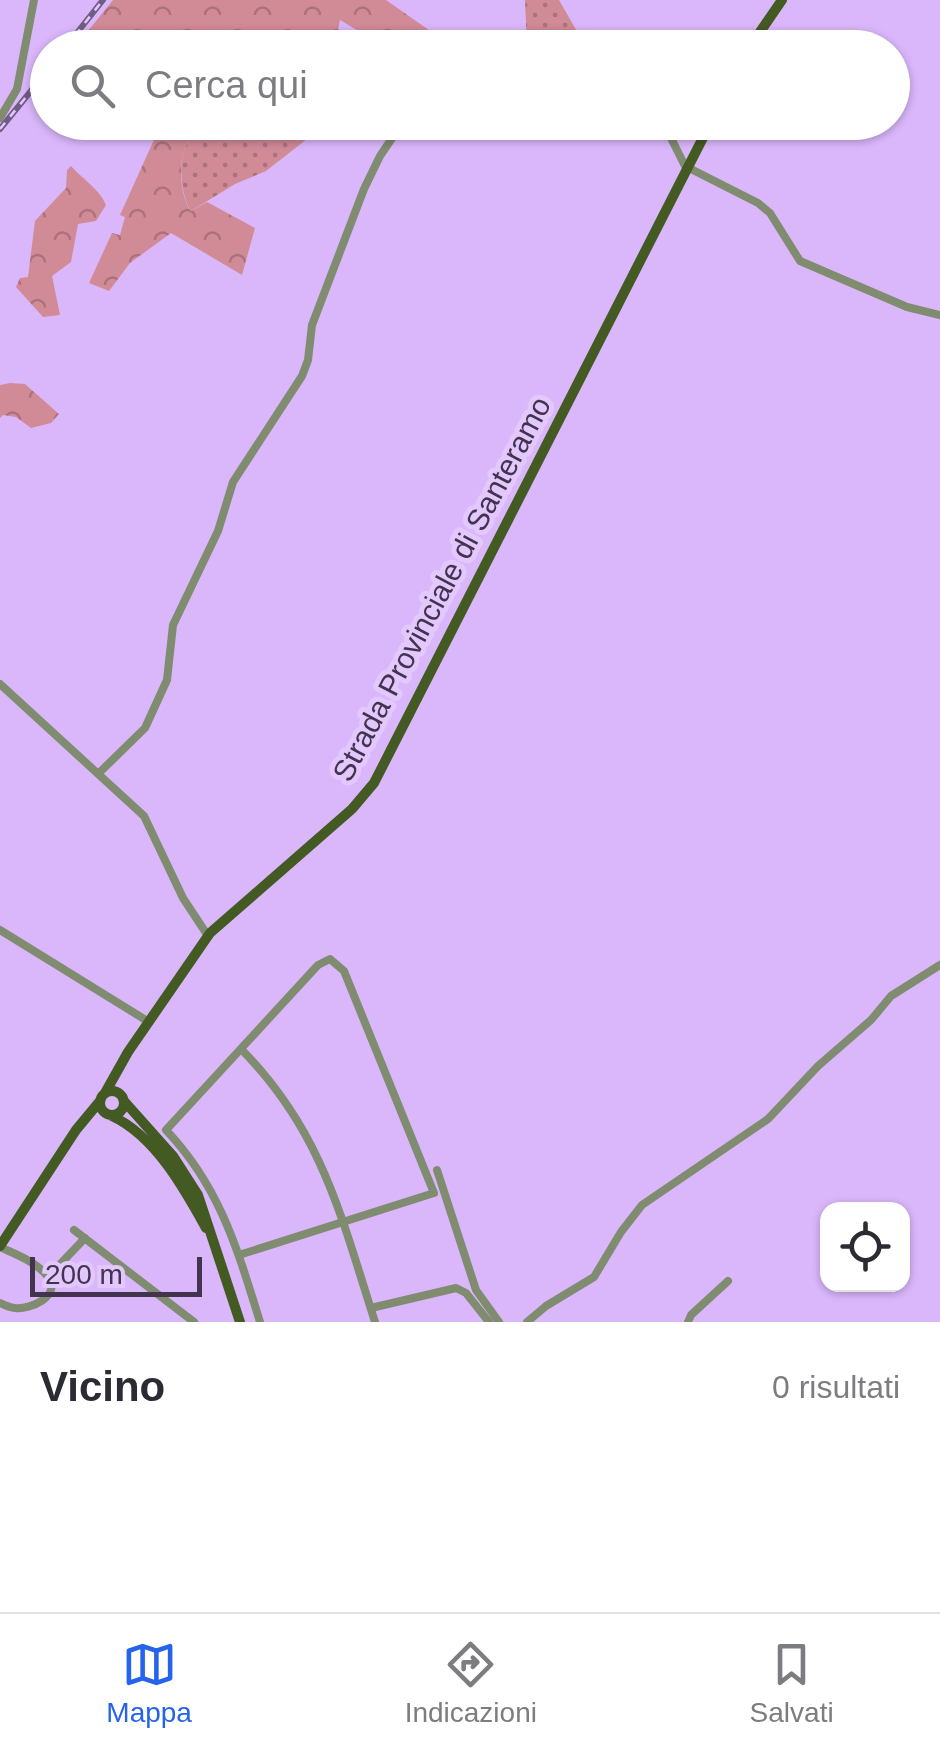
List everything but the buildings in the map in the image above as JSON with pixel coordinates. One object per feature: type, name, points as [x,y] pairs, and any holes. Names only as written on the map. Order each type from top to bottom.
[{"type":"main road","points":[[762,30],[782,0]]},
{"type":"main road","name":"Strada Provinciale di Santeramo","points":[[148,1025],[208,936],[352,809],[374,783],[702,140]]},
{"type":"main road","points":[[0,1247],[148,1025]]},
{"type":"main road","points":[[60,1155],[83,1126],[122,1111],[123,1068],[148,1025]]},
{"type":"main road","points":[[102,1097],[113,1091],[124,1099],[189,1179],[206,1214],[240,1322]]},
{"type":"main road","points":[[102,1097],[103,1112],[133,1128],[159,1156],[217,1246]]},
{"type":"street","points":[[0,118],[17,88],[34,0]]},
{"type":"street","points":[[99,773],[140,736],[161,697],[169,672],[176,619],[218,531],[233,482],[302,376],[312,325],[364,190],[391,140]]},
{"type":"street","points":[[670,140],[688,168],[766,208],[800,261],[907,307],[940,315]]},
{"type":"street","points":[[0,684],[147,820],[183,898],[208,936]]},
{"type":"street","points":[[0,930],[148,1025]]},
{"type":"street","points":[[239,1255],[434,1192],[340,965],[324,960],[166,1130],[214,1194],[260,1322]]},
{"type":"street","points":[[527,1322],[594,1277],[642,1205],[768,1119],[892,996],[940,965]]},
{"type":"street","points":[[241,1049],[299,1121],[326,1172],[375,1322]]},
{"type":"street","points":[[437,1170],[476,1287],[498,1322]]},
{"type":"street","points":[[74,1230],[192,1321]]},
{"type":"street","points":[[48,1277],[85,1238]]},
{"type":"street","points":[[0,1247],[48,1277],[50,1291],[38,1304],[16,1308],[0,1303]]},
{"type":"street","points":[[688,1322],[728,1281]]},
{"type":"street","points":[[466,1293],[476,1287]]},
{"type":"street","points":[[371,1308],[451,1288],[466,1293],[489,1322]]},
{"type":"green space","points":[[113,0],[386,0],[429,30],[357,30],[340,20],[338,30],[89,30]]},
{"type":"green space","points":[[525,0],[559,0],[576,30],[526,30]]},
{"type":"green space","points":[[154,140],[188,140],[181,168],[183,191],[191,211],[207,202],[255,228],[242,275],[171,233],[130,263],[109,291],[89,283],[112,233],[120,235],[125,217],[120,215]]},
{"type":"green space","points":[[188,140],[306,140],[266,171],[235,184],[191,211],[183,191],[184,150]]},
{"type":"green space","points":[[71,166],[106,205],[96,221],[78,224],[71,262],[52,276],[60,315],[43,317],[16,287],[20,278],[28,277],[35,221],[66,188],[67,170]]},
{"type":"green space","points":[[25,384],[59,414],[51,423],[31,428],[16,417],[0,418],[0,385]]},
{"type":"railway","points":[[79,30],[103,0]]},
{"type":"railway","points":[[0,129],[30,92]]}]
